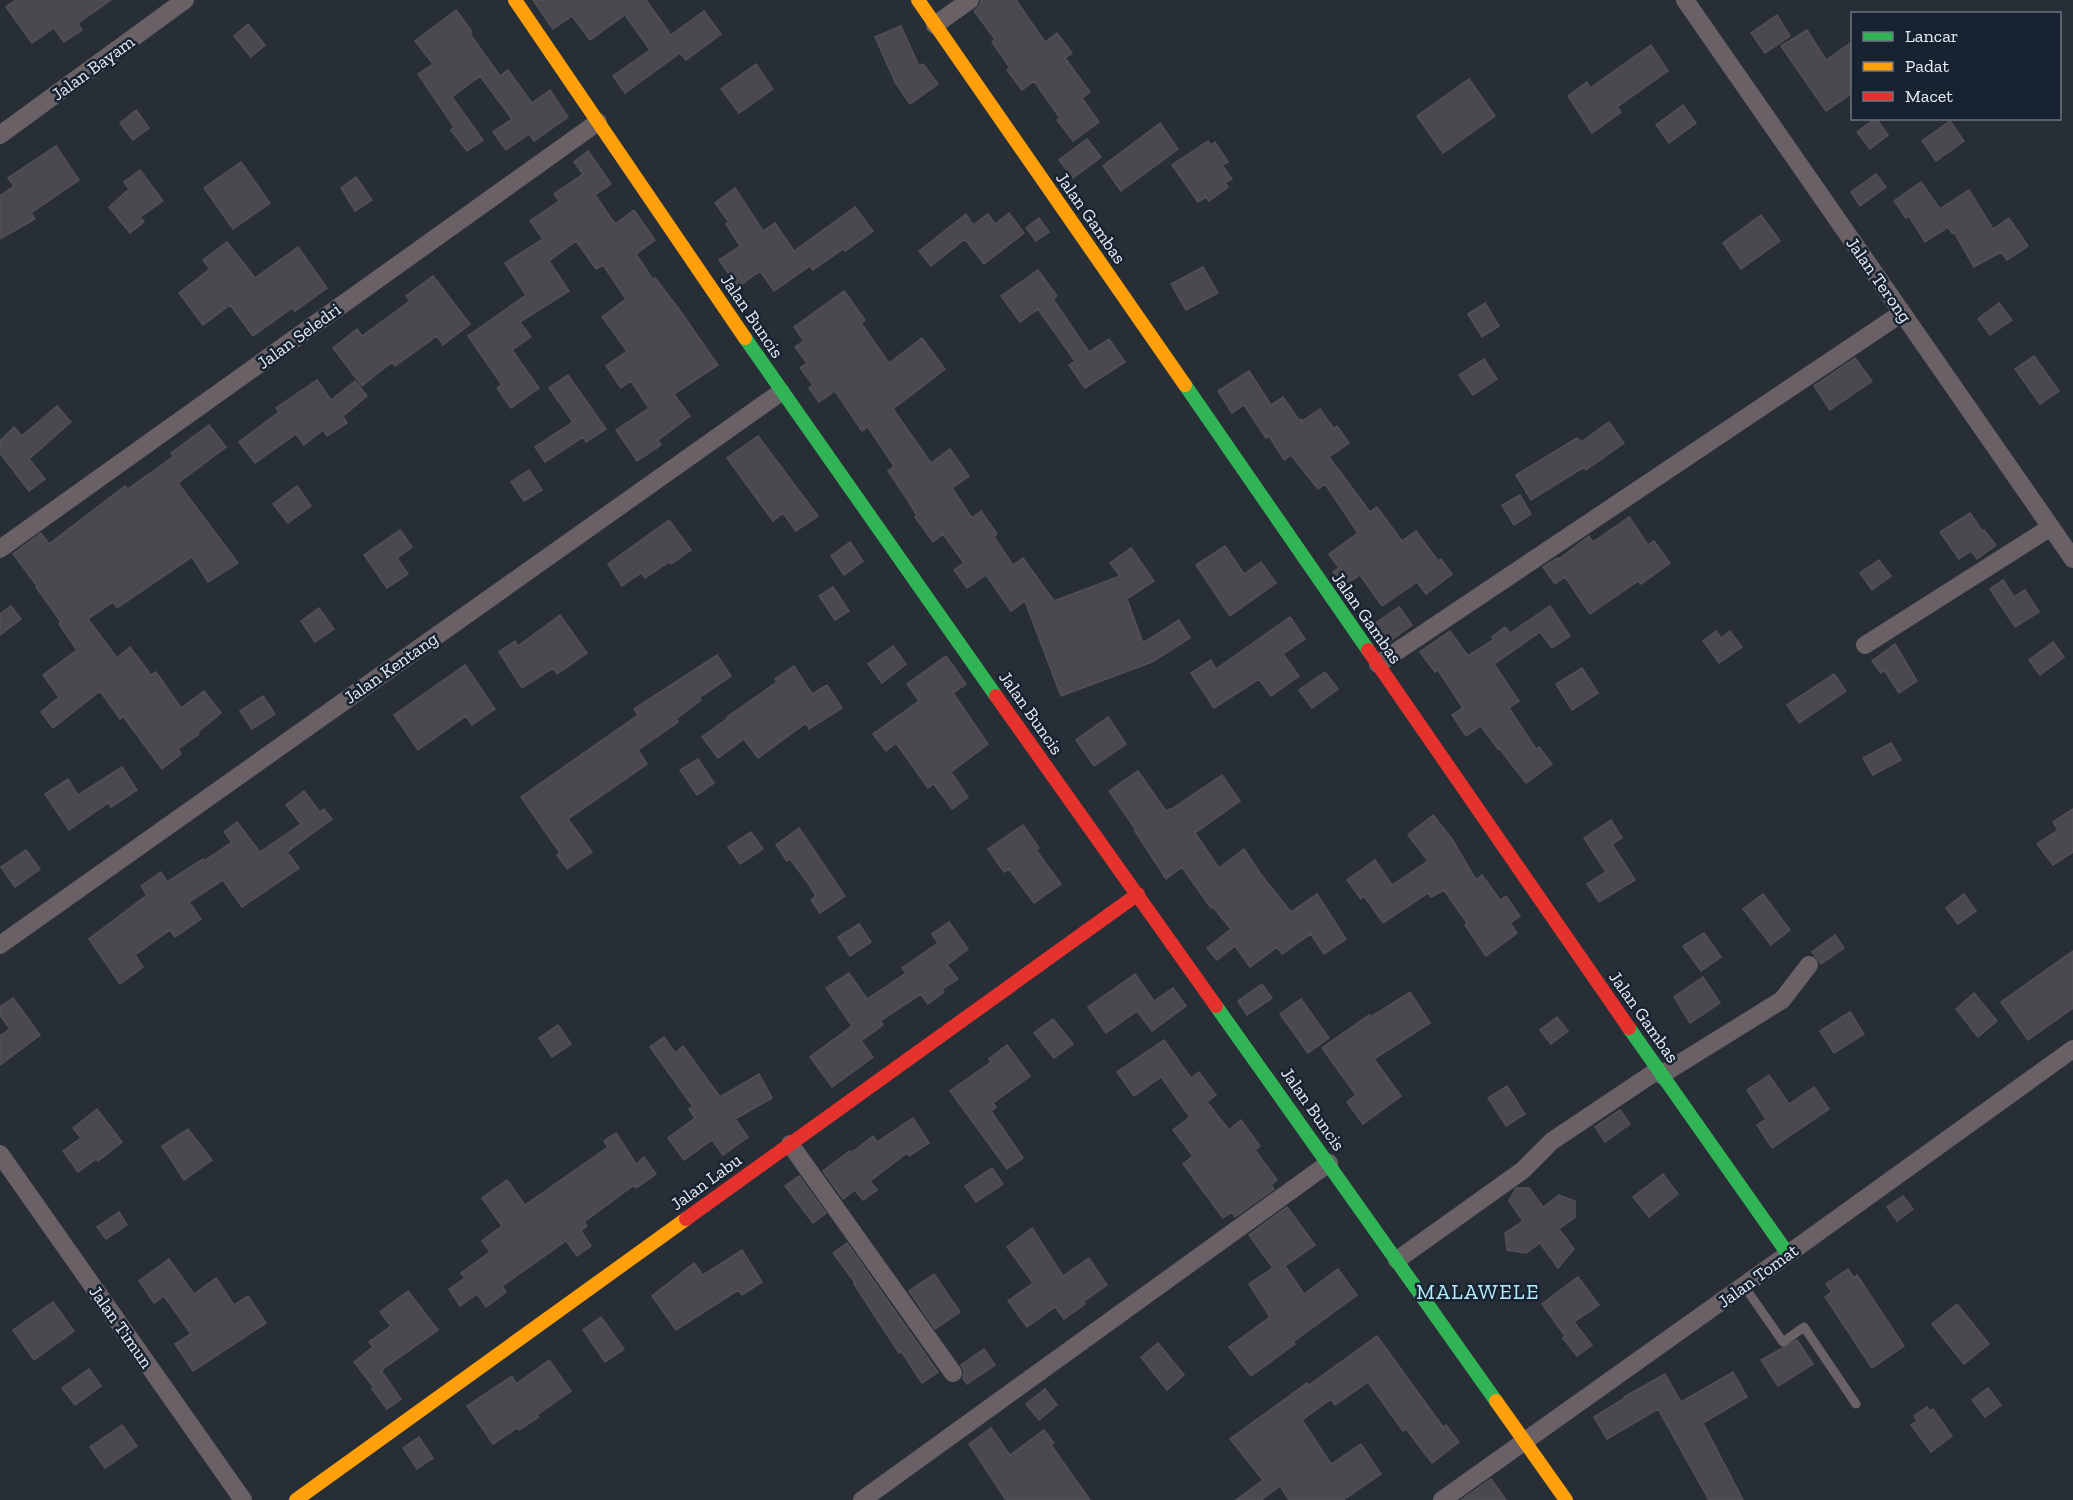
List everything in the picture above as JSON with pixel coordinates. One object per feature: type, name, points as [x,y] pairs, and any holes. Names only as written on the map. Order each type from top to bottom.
[{"type":"street","name":"Jalan Bayam","points":[[0,135],[185,0]]},
{"type":"street","name":"Jalan Buncis","points":[[515,0],[781,392],[1566,1500]]},
{"type":"street","name":"Jalan Gambas","points":[[918,0],[1788,1254]]},
{"type":"street","points":[[935,25],[970,0]]},
{"type":"street","name":"Jalan Terong","points":[[1685,0],[2073,559]]},
{"type":"street","name":"Jalan Seledri","points":[[0,549],[598,122]]},
{"type":"street","points":[[1378,664],[1902,313]]},
{"type":"street","name":"Jalan Kentang","points":[[0,945],[781,392]]},
{"type":"street","points":[[1865,645],[2050,527]]},
{"type":"street","name":"Jalan Labu","points":[[296,1500],[1138,894]]},
{"type":"street","points":[[1397,1260],[1522,1170],[1552,1141],[1660,1072],[1782,1000],[1809,965]]},
{"type":"street","name":"Jalan Tomat","points":[[1442,1500],[2070,1056]]},
{"type":"street","points":[[790,1144],[953,1373]]},
{"type":"street","name":"Jalan Timun","points":[[0,1154],[243,1500]]},
{"type":"street","points":[[862,1500],[1329,1163]]},
{"type":"lane","points":[[1743,1286],[1783,1342],[1804,1327],[1856,1404]]},
{"type":"building","points":[[16,0],[111,0],[78,23],[82,30],[64,42],[54,28],[32,43],[6,7]]},
{"type":"building","points":[[533,0],[646,0],[671,35],[704,11],[721,34],[686,60],[680,53],[625,93],[613,76],[650,50],[625,15],[590,40],[572,16],[553,29]]},
{"type":"building","points":[[981,0],[1016,0],[1045,42],[1057,33],[1072,53],[1065,58],[1090,92],[1082,98],[1099,122],[1073,141],[1057,120],[1060,118],[1034,81],[1022,90],[1007,70],[1010,68],[992,42],[995,39],[974,11],[980,5]]},
{"type":"building","points":[[456,10],[500,76],[508,70],[532,103],[550,90],[568,117],[534,141],[529,134],[506,150],[493,132],[512,119],[480,76],[452,97],[483,140],[467,151],[451,130],[454,127],[418,74],[433,64],[415,41]]},
{"type":"building","points":[[1777,15],[1790,36],[1765,53],[1751,33]]},
{"type":"building","points":[[248,24],[265,45],[251,57],[234,36]]},
{"type":"building","points":[[901,26],[919,66],[923,64],[938,84],[910,104],[896,84],[875,37]]},
{"type":"building","points":[[1807,30],[1826,60],[1851,43],[1851,94],[1826,111],[1781,46]]},
{"type":"building","points":[[1651,45],[1668,71],[1617,107],[1621,112],[1592,133],[1568,96],[1587,82],[1590,88]]},
{"type":"building","points":[[756,64],[773,89],[739,113],[721,89]]},
{"type":"building","points":[[1469,79],[1495,116],[1443,153],[1417,116]]},
{"type":"building","points":[[1683,105],[1696,123],[1669,143],[1656,125]]},
{"type":"building","points":[[136,110],[149,128],[133,140],[120,123]]},
{"type":"building","points":[[1873,120],[1877,120],[1888,135],[1870,149],[1857,132]]},
{"type":"building","points":[[1950,121],[1964,141],[1936,161],[1922,141]]},
{"type":"building","points":[[1160,123],[1178,149],[1121,191],[1103,166]]},
{"type":"building","points":[[1087,139],[1101,157],[1073,178],[1059,160]]},
{"type":"building","points":[[1208,141],[1211,145],[1215,142],[1228,162],[1222,165],[1232,179],[1225,183],[1228,187],[1209,201],[1206,197],[1198,202],[1172,165]]},
{"type":"building","points":[[56,146],[79,180],[31,213],[35,219],[0,239],[0,196],[14,186],[8,178]]},
{"type":"building","points":[[588,151],[611,184],[595,195],[615,224],[634,210],[655,240],[636,254],[718,365],[674,394],[690,416],[658,440],[661,445],[637,461],[616,430],[649,408],[631,381],[621,388],[606,366],[627,351],[602,317],[626,299],[603,265],[596,269],[576,241],[549,261],[569,291],[520,322],[531,337],[512,350],[539,388],[511,408],[497,388],[502,385],[468,336],[526,295],[505,263],[543,239],[530,221],[559,201],[554,194],[583,174],[574,162]]},
{"type":"building","points":[[241,162],[270,203],[233,229],[204,188]]},
{"type":"building","points":[[140,170],[163,201],[140,217],[144,222],[130,233],[109,207],[129,189],[124,182]]},
{"type":"building","points":[[1876,174],[1886,187],[1860,206],[1851,192]]},
{"type":"building","points":[[356,177],[372,200],[355,211],[341,188]]},
{"type":"building","points":[[1921,182],[1940,209],[1969,190],[1993,229],[2009,218],[2028,246],[2007,260],[2001,252],[1974,267],[1954,232],[1952,233],[1948,227],[1925,242],[1909,216],[1906,218],[1894,201]]},
{"type":"building","points":[[735,188],[763,231],[775,223],[794,251],[855,207],[873,231],[813,270],[810,266],[774,291],[760,271],[738,287],[719,260],[740,246],[726,224],[729,222],[715,203]]},
{"type":"building","points":[[1009,213],[1024,233],[984,264],[965,239],[931,266],[919,251],[966,214],[973,225],[988,214],[995,224]]},
{"type":"building","points":[[1761,215],[1780,241],[1741,269],[1723,243]]},
{"type":"building","points":[[1039,218],[1049,232],[1036,241],[1026,228]]},
{"type":"building","points":[[227,242],[255,278],[298,247],[327,288],[295,311],[292,308],[253,336],[230,305],[203,325],[179,293],[210,269],[203,260]]},
{"type":"building","points":[[1203,267],[1218,293],[1186,310],[1171,284]]},
{"type":"building","points":[[1038,270],[1057,296],[1053,299],[1089,352],[1109,339],[1125,362],[1085,388],[1069,365],[1075,361],[1038,309],[1020,322],[1001,296]]},
{"type":"building","points":[[433,276],[470,324],[443,345],[437,336],[395,366],[392,362],[362,386],[333,348],[357,329],[362,336],[410,301],[406,296]]},
{"type":"building","points":[[844,291],[865,320],[861,323],[889,363],[922,338],[945,369],[893,409],[931,463],[950,449],[969,476],[952,488],[972,518],[981,511],[997,534],[994,537],[1013,565],[1023,558],[1054,601],[1120,576],[1110,563],[1131,548],[1154,581],[1127,599],[1143,643],[1179,620],[1190,638],[1152,662],[1061,696],[1025,601],[1011,611],[986,575],[967,588],[954,570],[964,563],[943,534],[933,542],[915,517],[917,516],[888,471],[894,466],[868,427],[862,431],[835,391],[819,402],[809,388],[813,385],[800,368],[807,363],[795,347],[804,341],[794,327]]},
{"type":"building","points":[[1485,303],[1499,326],[1482,337],[1468,314]]},
{"type":"building","points":[[1999,303],[2012,320],[1990,335],[1978,319]]},
{"type":"building","points":[[2034,356],[2059,391],[2040,404],[2015,369]]},
{"type":"building","points":[[1855,358],[1872,381],[1830,410],[1814,386]]},
{"type":"building","points":[[1484,359],[1497,379],[1473,395],[1459,375]]},
{"type":"building","points":[[1249,371],[1271,405],[1283,397],[1299,420],[1302,421],[1320,409],[1334,429],[1337,426],[1349,443],[1329,457],[1370,512],[1377,507],[1402,541],[1416,531],[1438,561],[1441,559],[1452,574],[1426,594],[1417,582],[1382,606],[1360,575],[1342,587],[1333,572],[1339,568],[1329,554],[1358,533],[1325,484],[1318,489],[1291,455],[1284,460],[1269,436],[1266,438],[1244,405],[1232,413],[1218,391]]},
{"type":"building","points":[[568,375],[606,429],[586,442],[583,437],[545,462],[535,447],[573,422],[549,388]]},
{"type":"building","points":[[317,380],[331,400],[355,381],[367,396],[343,416],[347,423],[327,436],[323,430],[304,445],[296,434],[255,463],[239,442],[279,412],[276,408]]},
{"type":"building","points":[[57,406],[71,422],[29,459],[45,479],[29,491],[0,453],[0,441],[14,427],[22,436]]},
{"type":"building","points":[[1609,422],[1624,443],[1586,470],[1584,467],[1531,500],[1516,475],[1577,438],[1581,442]]},
{"type":"building","points":[[209,425],[226,447],[178,483],[238,563],[208,582],[192,557],[117,608],[113,602],[88,619],[117,658],[130,647],[151,675],[156,672],[181,708],[204,691],[221,713],[198,732],[199,734],[178,749],[181,754],[162,769],[123,716],[120,719],[100,691],[53,728],[41,712],[59,697],[43,675],[77,650],[37,586],[13,554],[41,533],[49,544],[125,486],[128,489],[174,456],[171,453]]},
{"type":"building","points":[[758,436],[818,516],[796,531],[783,513],[773,521],[727,458]]},
{"type":"building","points":[[529,470],[542,490],[524,501],[511,482]]},
{"type":"building","points":[[297,486],[311,506],[288,523],[273,504]]},
{"type":"building","points":[[1520,495],[1531,514],[1514,525],[1502,505]]},
{"type":"building","points":[[1970,513],[1982,531],[1984,530],[1996,545],[1977,559],[1971,551],[1959,559],[1940,532]]},
{"type":"building","points":[[1629,517],[1648,545],[1654,541],[1670,563],[1641,584],[1638,581],[1590,614],[1565,577],[1555,584],[1543,567],[1559,559],[1589,536],[1593,542]]},
{"type":"building","points":[[669,520],[691,550],[645,578],[641,573],[622,586],[608,564]]},
{"type":"building","points":[[400,530],[412,547],[397,558],[408,574],[387,588],[364,555]]},
{"type":"building","points":[[850,542],[863,561],[844,575],[831,556]]},
{"type":"building","points":[[1225,546],[1244,574],[1261,562],[1276,583],[1230,616],[1196,565]]},
{"type":"building","points":[[1879,560],[1891,576],[1872,590],[1860,573]]},
{"type":"building","points":[[2003,580],[2014,597],[2025,590],[2039,612],[2015,627],[1990,589]]},
{"type":"building","points":[[833,587],[849,611],[835,620],[819,596]]},
{"type":"building","points":[[11,606],[21,619],[0,635],[0,614]]},
{"type":"building","points":[[1550,606],[1570,636],[1552,648],[1540,632],[1494,664],[1519,701],[1509,708],[1536,749],[1539,747],[1552,764],[1526,783],[1481,726],[1466,736],[1452,715],[1463,708],[1438,670],[1435,672],[1420,652],[1450,631],[1468,656],[1493,640],[1492,637],[1505,627],[1510,633]]},
{"type":"building","points":[[1399,607],[1412,625],[1383,646],[1370,627]]},
{"type":"building","points":[[319,608],[334,629],[315,642],[301,621]]},
{"type":"building","points":[[560,615],[587,653],[557,674],[553,668],[522,688],[499,652],[515,641],[518,646]]},
{"type":"building","points":[[1290,617],[1305,639],[1283,654],[1299,676],[1271,696],[1259,679],[1214,708],[1191,673],[1211,660],[1216,669]]},
{"type":"building","points":[[1716,631],[1721,638],[1730,631],[1742,647],[1719,663],[1703,641]]},
{"type":"building","points":[[2053,642],[2064,657],[2040,675],[2029,660]]},
{"type":"building","points":[[1895,644],[1917,681],[1899,693],[1884,670],[1881,673],[1872,661]]},
{"type":"building","points":[[893,646],[906,664],[882,683],[868,664]]},
{"type":"building","points":[[717,655],[731,676],[699,698],[701,700],[676,719],[678,722],[638,750],[647,764],[568,819],[592,852],[567,869],[557,855],[560,853],[521,797],[638,715],[634,709]]},
{"type":"building","points":[[946,656],[966,684],[953,693],[988,744],[951,772],[968,797],[952,809],[934,784],[928,788],[896,743],[886,751],[873,734],[919,701],[907,684]]},
{"type":"building","points":[[465,665],[495,709],[472,725],[466,716],[418,750],[394,715]]},
{"type":"building","points":[[794,666],[812,694],[827,685],[842,708],[809,729],[806,723],[758,758],[744,739],[718,758],[702,737],[777,682],[775,679]]},
{"type":"building","points":[[1582,668],[1598,693],[1572,710],[1556,684]]},
{"type":"building","points":[[1325,672],[1338,689],[1312,708],[1299,690]]},
{"type":"building","points":[[1834,674],[1846,691],[1799,723],[1787,705]]},
{"type":"building","points":[[263,696],[275,714],[252,729],[240,711]]},
{"type":"building","points":[[1108,717],[1126,744],[1094,766],[1076,740]]},
{"type":"building","points":[[1891,743],[1901,760],[1873,775],[1863,758]]},
{"type":"building","points":[[698,759],[714,783],[697,795],[680,770]]},
{"type":"building","points":[[122,767],[137,790],[111,807],[108,803],[69,830],[45,794],[68,779],[78,795]]},
{"type":"building","points":[[1138,771],[1166,811],[1222,775],[1240,801],[1195,833],[1219,868],[1244,849],[1291,912],[1317,894],[1346,939],[1324,954],[1311,934],[1282,954],[1277,947],[1250,967],[1235,946],[1217,960],[1207,948],[1231,929],[1213,907],[1211,908],[1182,867],[1166,879],[1109,791]]},
{"type":"building","points":[[304,791],[320,812],[324,809],[332,819],[287,852],[299,868],[242,907],[223,880],[189,902],[201,919],[175,937],[170,930],[135,955],[143,967],[120,984],[89,939],[147,895],[141,886],[161,872],[167,882],[232,842],[224,832],[237,822],[260,852],[301,824],[286,805]]},
{"type":"building","points":[[2073,809],[2073,852],[2053,865],[2037,844],[2058,830],[2053,822]]},
{"type":"building","points":[[1433,815],[1452,839],[1476,880],[1482,875],[1500,900],[1506,896],[1520,916],[1510,923],[1517,933],[1486,956],[1444,890],[1431,897],[1428,893],[1383,923],[1364,896],[1361,899],[1347,880],[1375,860],[1392,885],[1428,861],[1408,835]]},
{"type":"building","points":[[1611,820],[1622,838],[1612,844],[1635,880],[1599,902],[1587,884],[1606,872],[1584,838]]},
{"type":"building","points":[[1023,825],[1039,848],[1036,850],[1061,884],[1034,903],[1009,869],[1004,872],[988,849]]},
{"type":"building","points":[[799,828],[845,896],[820,913],[811,900],[816,896],[808,883],[790,859],[787,861],[776,845]]},
{"type":"building","points":[[751,832],[763,849],[740,864],[728,847]]},
{"type":"building","points":[[26,850],[40,869],[15,887],[1,867]]},
{"type":"building","points":[[1763,894],[1790,930],[1771,945],[1743,909]]},
{"type":"building","points":[[1964,894],[1976,911],[1958,924],[1946,908]]},
{"type":"building","points":[[949,922],[968,949],[947,965],[958,979],[942,989],[944,992],[928,1004],[921,994],[880,1021],[883,1025],[861,1041],[873,1057],[832,1087],[810,1057],[852,1026],[826,988],[849,973],[867,999],[906,973],[902,968],[938,943],[932,934]]},
{"type":"building","points":[[859,924],[871,942],[850,956],[838,937]]},
{"type":"building","points":[[1704,933],[1721,957],[1701,971],[1683,946]]},
{"type":"building","points":[[1835,935],[1844,948],[1821,964],[1812,952]]},
{"type":"building","points":[[2073,951],[2073,1008],[2028,1040],[2001,1002]]},
{"type":"building","points":[[1135,974],[1154,1001],[1173,988],[1186,1006],[1152,1031],[1137,1011],[1106,1033],[1088,1007]]},
{"type":"building","points":[[1703,977],[1720,1003],[1690,1023],[1674,997]]},
{"type":"building","points":[[1262,984],[1272,998],[1247,1015],[1238,1001]]},
{"type":"building","points":[[1410,992],[1430,1023],[1374,1059],[1401,1096],[1363,1124],[1347,1102],[1356,1095],[1322,1048],[1369,1015],[1371,1017]]},
{"type":"building","points":[[1974,993],[1997,1021],[1978,1037],[1956,1009]]},
{"type":"building","points":[[13,998],[40,1035],[0,1065],[0,1036],[10,1029],[0,1015],[0,1007]]},
{"type":"building","points":[[1301,999],[1329,1038],[1308,1053],[1280,1014]]},
{"type":"building","points":[[1850,1012],[1864,1034],[1834,1053],[1820,1031]]},
{"type":"building","points":[[1557,1017],[1568,1031],[1551,1044],[1540,1030]]},
{"type":"building","points":[[1053,1019],[1073,1044],[1054,1058],[1034,1033]]},
{"type":"building","points":[[558,1025],[571,1044],[552,1057],[539,1038]]},
{"type":"building","points":[[664,1037],[675,1053],[683,1046],[720,1097],[759,1074],[772,1098],[735,1119],[748,1137],[723,1155],[712,1140],[684,1160],[668,1138],[695,1118],[689,1109],[693,1107],[650,1047]]},
{"type":"building","points":[[1164,1040],[1191,1078],[1199,1072],[1216,1095],[1207,1102],[1229,1130],[1241,1120],[1260,1146],[1255,1150],[1277,1180],[1271,1185],[1274,1189],[1235,1217],[1232,1212],[1223,1218],[1183,1164],[1193,1156],[1173,1130],[1190,1117],[1161,1077],[1134,1096],[1117,1072]]},
{"type":"building","points":[[1007,1045],[1030,1076],[993,1103],[996,1107],[991,1111],[1023,1158],[1007,1169],[950,1091],[991,1062],[989,1059]]},
{"type":"building","points":[[1769,1075],[1789,1104],[1814,1087],[1829,1109],[1772,1148],[1757,1125],[1766,1119],[1747,1090]]},
{"type":"building","points":[[1507,1086],[1525,1114],[1506,1126],[1488,1098]]},
{"type":"building","points":[[97,1109],[122,1142],[98,1161],[96,1159],[78,1172],[63,1151],[81,1138],[73,1128]]},
{"type":"building","points":[[1620,1110],[1630,1124],[1605,1142],[1595,1127]]},
{"type":"building","points":[[913,1118],[929,1143],[909,1156],[907,1153],[870,1181],[877,1190],[863,1200],[855,1190],[843,1199],[823,1171],[873,1136],[877,1142]]},
{"type":"building","points":[[188,1129],[212,1160],[184,1180],[162,1146]]},
{"type":"building","points":[[616,1133],[636,1164],[644,1157],[656,1174],[636,1188],[634,1185],[584,1222],[587,1226],[581,1231],[591,1246],[577,1256],[566,1241],[502,1286],[506,1292],[486,1307],[477,1294],[460,1306],[449,1289],[465,1278],[461,1273],[490,1252],[482,1241],[502,1226],[482,1198],[507,1180],[525,1205],[608,1147],[604,1141]]},
{"type":"building","points":[[992,1168],[1003,1184],[976,1202],[965,1186]]},
{"type":"building","points":[[1663,1174],[1678,1194],[1649,1217],[1633,1197]]},
{"type":"building","points":[[799,1176],[826,1213],[813,1223],[785,1186]]},
{"type":"building","points":[[1516,1188],[1529,1188],[1543,1207],[1559,1195],[1575,1201],[1575,1217],[1559,1229],[1574,1249],[1558,1268],[1540,1243],[1526,1253],[1507,1250],[1505,1233],[1523,1221],[1509,1201]]},
{"type":"building","points":[[1903,1196],[1913,1209],[1897,1221],[1887,1207]]},
{"type":"building","points":[[1287,1207],[1315,1245],[1285,1266],[1304,1294],[1338,1269],[1357,1295],[1251,1376],[1229,1347],[1270,1317],[1249,1284],[1273,1268],[1249,1235]]},
{"type":"building","points":[[119,1212],[127,1225],[106,1239],[97,1227]]},
{"type":"building","points":[[1032,1228],[1063,1276],[1089,1258],[1107,1285],[1064,1319],[1055,1307],[1027,1327],[1008,1301],[1033,1283],[1007,1247]]},
{"type":"building","points":[[847,1243],[938,1372],[922,1383],[901,1351],[899,1353],[854,1284],[856,1284],[833,1253]]},
{"type":"building","points":[[742,1250],[762,1282],[742,1295],[738,1290],[676,1330],[652,1296],[694,1263],[703,1275]]},
{"type":"building","points":[[169,1259],[194,1294],[216,1278],[234,1305],[248,1296],[266,1323],[193,1371],[175,1344],[191,1334],[164,1296],[154,1303],[139,1281]]},
{"type":"building","points":[[1848,1269],[1854,1278],[1857,1275],[1904,1346],[1872,1368],[1825,1297],[1832,1292],[1826,1284]]},
{"type":"building","points":[[934,1274],[960,1312],[935,1329],[909,1291]]},
{"type":"building","points":[[1578,1277],[1599,1305],[1574,1322],[1592,1345],[1577,1356],[1542,1304]]},
{"type":"building","points":[[408,1291],[438,1330],[383,1369],[382,1372],[401,1399],[387,1409],[354,1362],[373,1347],[369,1342],[391,1326],[380,1312]]},
{"type":"building","points":[[53,1302],[74,1331],[34,1360],[13,1330]]},
{"type":"building","points":[[1957,1304],[1989,1344],[1964,1364],[1932,1324]]},
{"type":"building","points":[[601,1317],[624,1349],[605,1362],[583,1330]]},
{"type":"building","points":[[1377,1336],[1443,1427],[1446,1425],[1459,1442],[1432,1463],[1406,1429],[1403,1431],[1368,1382],[1335,1405],[1331,1399],[1302,1420],[1331,1464],[1361,1444],[1381,1474],[1343,1500],[1289,1500],[1280,1486],[1261,1500],[1236,1500],[1263,1480],[1230,1439]]},
{"type":"building","points":[[1797,1340],[1813,1364],[1778,1386],[1761,1360]]},
{"type":"building","points":[[1158,1343],[1184,1375],[1167,1390],[1141,1357]]},
{"type":"building","points":[[984,1349],[995,1365],[967,1384],[963,1378],[964,1371],[961,1365]]},
{"type":"building","points":[[549,1360],[571,1391],[537,1415],[539,1417],[493,1444],[467,1406],[512,1376],[516,1384]]},
{"type":"building","points":[[89,1369],[101,1386],[75,1405],[62,1388]]},
{"type":"building","points":[[1733,1372],[1747,1397],[1703,1423],[1743,1500],[1709,1500],[1658,1409],[1607,1439],[1594,1417],[1665,1374],[1681,1402]]},
{"type":"building","points":[[1988,1388],[2001,1405],[1985,1417],[1972,1400]]},
{"type":"building","points":[[1045,1389],[1057,1405],[1039,1420],[1026,1404]]},
{"type":"building","points":[[1927,1407],[1930,1411],[1933,1409],[1952,1436],[1931,1452],[1911,1425],[1917,1421],[1914,1416]]},
{"type":"building","points":[[122,1425],[137,1446],[105,1468],[90,1447]]},
{"type":"building","points":[[991,1428],[1010,1455],[1044,1430],[1054,1443],[1051,1445],[1090,1500],[1006,1500],[969,1444]]},
{"type":"building","points":[[419,1437],[433,1458],[417,1469],[403,1448]]},
{"type":"building","points":[[1491,1479],[1506,1500],[1461,1500]]},
{"type":"traffic: fast","points":[[745,338],[996,696]]},
{"type":"traffic: fast","points":[[1185,385],[1368,650]]},
{"type":"traffic: fast","points":[[1216,1006],[1496,1401]]},
{"type":"traffic: fast","points":[[1629,1028],[1788,1254]]},
{"type":"traffic: slow","points":[[515,0],[745,338]]},
{"type":"traffic: slow","points":[[918,0],[1185,385]]},
{"type":"traffic: slow","points":[[296,1500],[686,1219]]},
{"type":"traffic: slow","points":[[1496,1401],[1566,1500]]},
{"type":"traffic: jam","points":[[1368,650],[1629,1028]]},
{"type":"traffic: jam","points":[[996,696],[1216,1006]]},
{"type":"traffic: jam","points":[[686,1219],[1138,894]]},
{"type":"district","name":"MALAWELE","points":[[1478,1292]]}]
